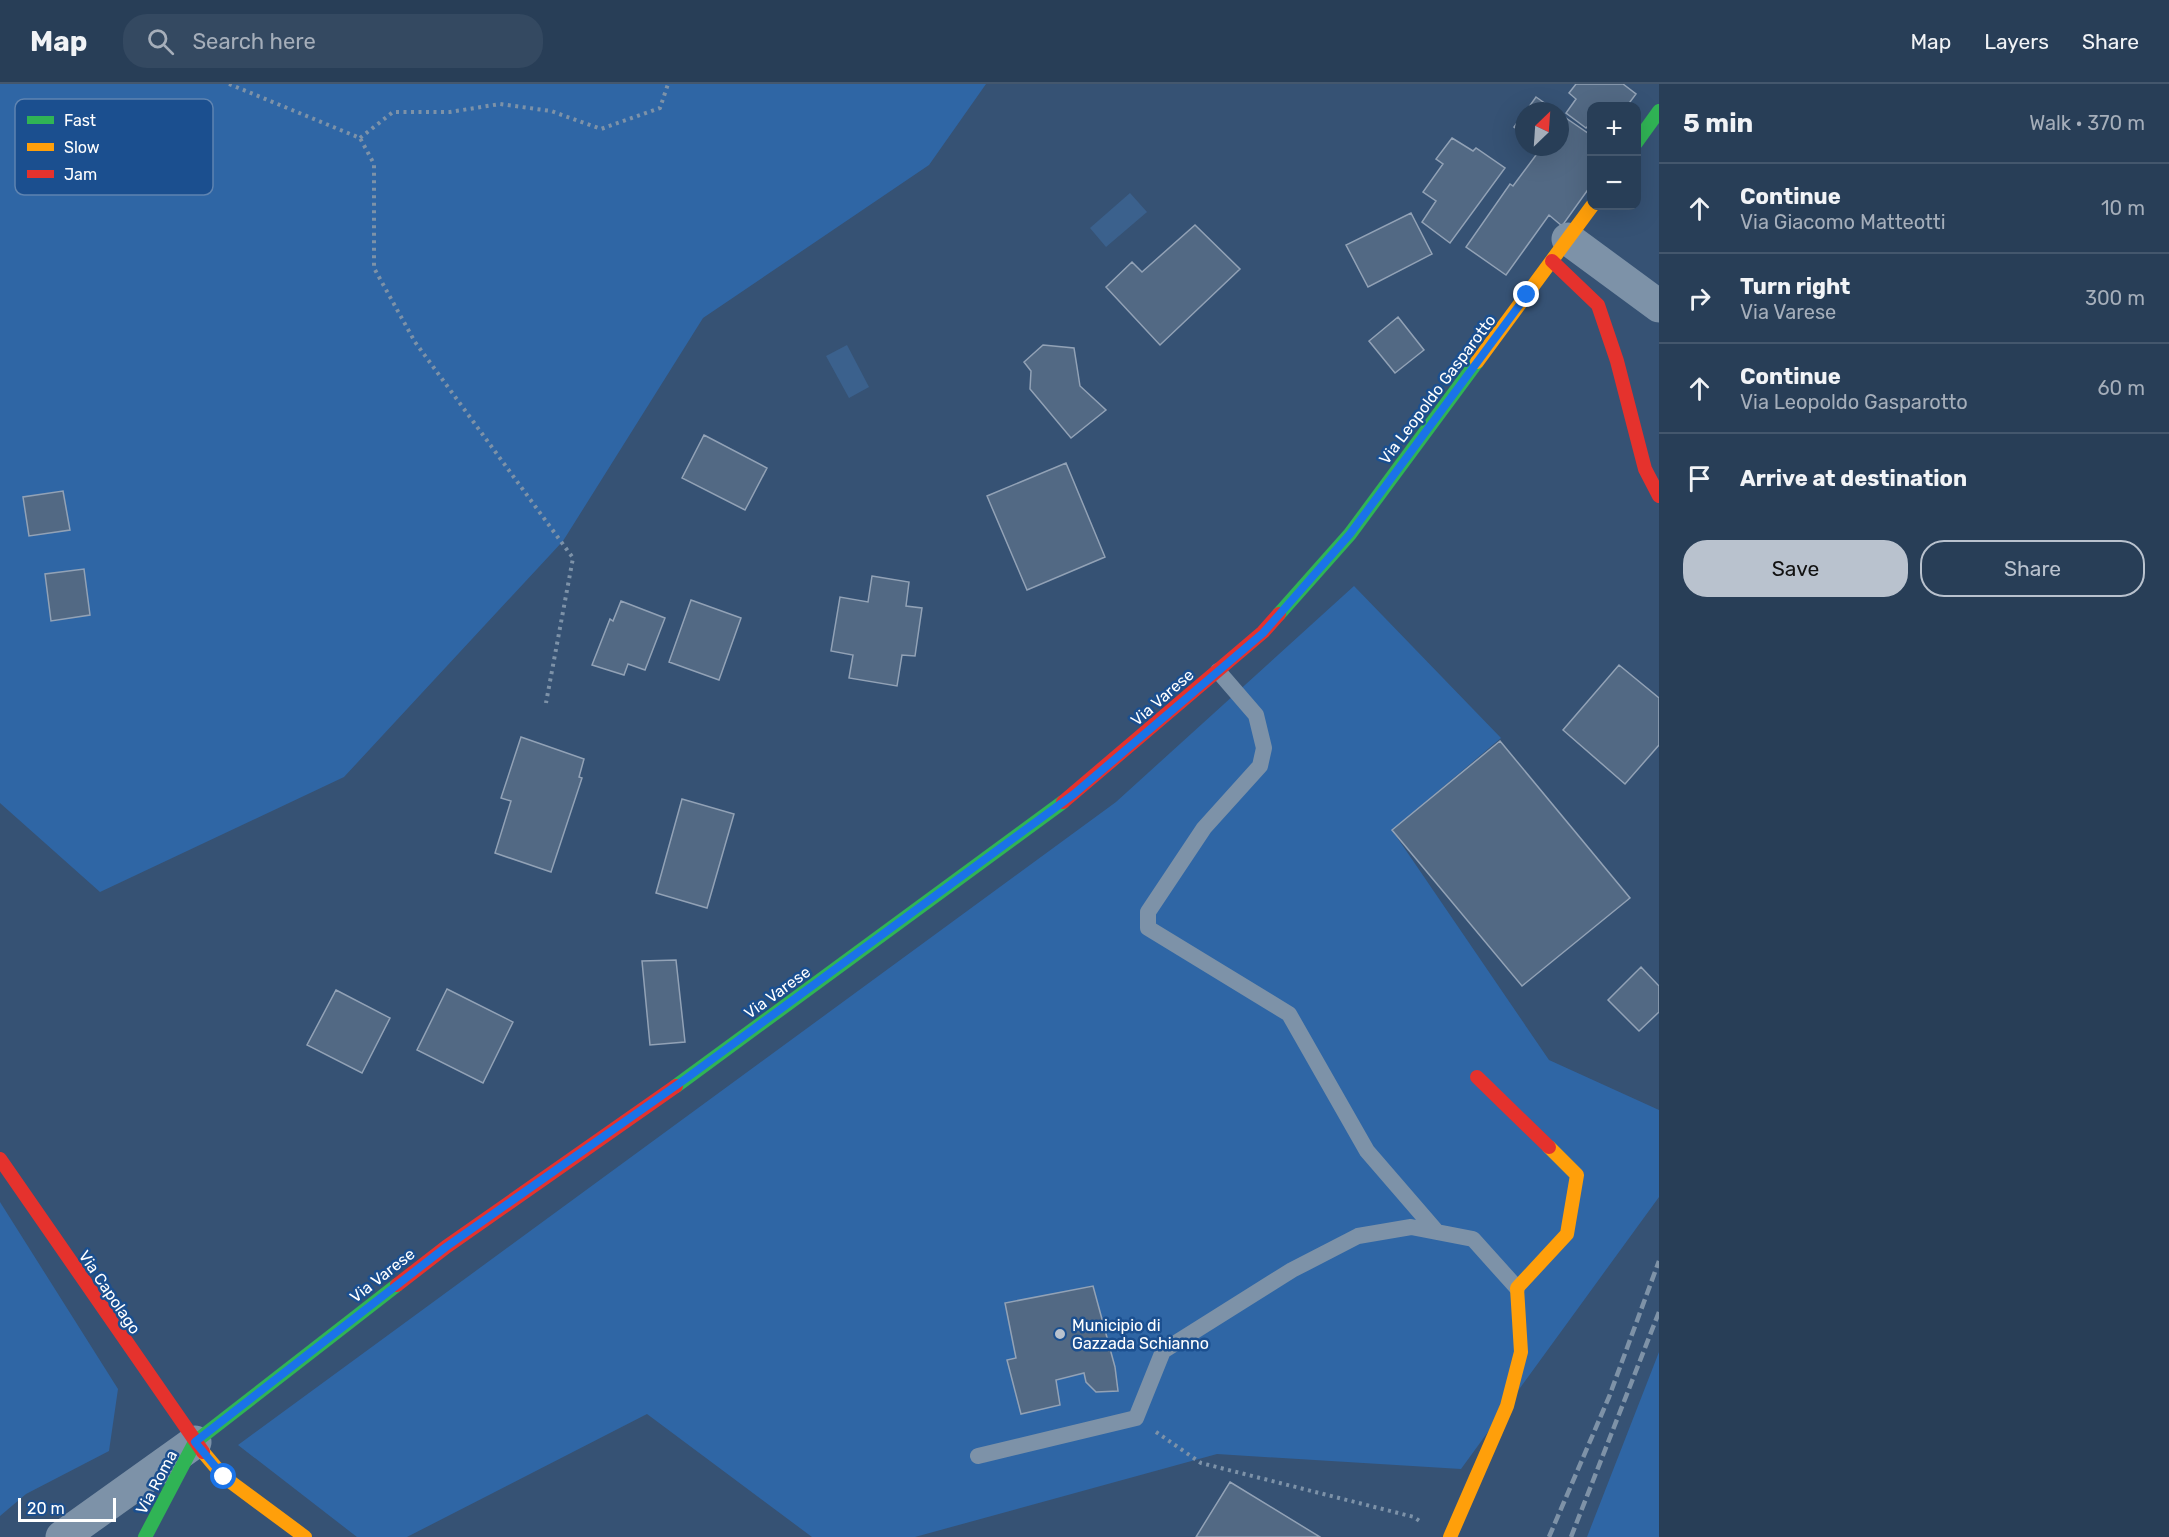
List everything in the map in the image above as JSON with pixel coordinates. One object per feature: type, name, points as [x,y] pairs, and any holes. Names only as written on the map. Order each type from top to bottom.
[{"type":"main road","points":[[1641,136],[1659,111]]},
{"type":"main road","name":"Via Leopoldo Gasparotto","points":[[1350,534],[1589,210]]},
{"type":"main road","points":[[1560,250],[1598,305],[1617,361],[1645,469],[1659,496]]},
{"type":"main road","name":"Via Varese","points":[[195,1442],[446,1247],[684,1080],[1074,794],[1263,633],[1350,534]]},
{"type":"main road","points":[[1450,1537],[1507,1406],[1521,1352],[1517,1288],[1568,1234],[1577,1175],[1477,1077]]},
{"type":"main road","name":"Via Capolago","points":[[0,1159],[195,1442],[224,1477],[305,1537]]},
{"type":"main road","name":"Via Roma","points":[[145,1537],[195,1442]]},
{"type":"street","points":[[1560,250],[1659,306]]},
{"type":"street","points":[[62,1537],[195,1442]]},
{"type":"lane","points":[[1218,671],[1256,715],[1264,748],[1260,766],[1204,828],[1148,912],[1148,928],[1289,1014],[1367,1151],[1437,1232]]},
{"type":"lane","points":[[978,1456],[1136,1418],[1163,1351],[1292,1270],[1358,1236],[1411,1227],[1473,1239],[1517,1288]]},
{"type":"path","points":[[229,84],[360,138],[374,164],[374,268],[415,342],[573,558],[546,703]]},
{"type":"path","points":[[360,138],[393,112],[450,112],[500,104],[551,111],[601,129],[660,108],[668,84]]},
{"type":"path","points":[[1136,1418],[1201,1463],[1414,1516],[1422,1523]]},
{"type":"shaded area","points":[[0,84],[986,84],[929,165],[703,318],[563,541],[344,777],[100,892],[0,803]]},
{"type":"shaded area","points":[[1130,193],[1147,212],[1106,247],[1090,228]]},
{"type":"shaded area","points":[[847,345],[869,387],[849,398],[826,356]]},
{"type":"shaded area","points":[[1354,586],[1501,738],[1392,830],[1549,1060],[1659,1110],[1659,1197],[1461,1469],[1217,1454],[915,1537],[812,1537],[647,1414],[407,1537],[357,1537],[238,1445],[1116,802]]},
{"type":"shaded area","points":[[0,1202],[118,1389],[109,1451],[26,1494],[0,1516]]},
{"type":"shaded area","points":[[1659,1352],[1659,1537],[1587,1537]]},
{"type":"building","points":[[1576,84],[1623,84],[1636,94],[1630,102],[1587,102],[1586,128],[1569,115],[1569,109],[1576,99],[1569,93]]},
{"type":"building","points":[[1536,97],[1543,102],[1532,102]]},
{"type":"building","points":[[1569,120],[1587,133],[1587,191],[1562,226],[1549,215],[1506,275],[1466,247],[1510,184],[1513,186],[1535,156],[1569,156]]},
{"type":"building","points":[[1452,138],[1473,151],[1476,148],[1505,168],[1450,243],[1422,222],[1436,201],[1423,192],[1443,164],[1436,159]]},
{"type":"building","points":[[1411,213],[1432,254],[1368,287],[1346,245]]},
{"type":"building","points":[[1195,225],[1240,269],[1160,345],[1106,287],[1132,262],[1142,272]]},
{"type":"building","points":[[1398,317],[1424,350],[1395,373],[1369,341]]},
{"type":"building","points":[[1043,345],[1074,348],[1080,386],[1106,410],[1071,438],[1030,389],[1031,371],[1024,362]]},
{"type":"building","points":[[704,435],[767,468],[745,510],[682,478]]},
{"type":"building","points":[[1066,463],[1105,557],[1027,590],[987,496]]},
{"type":"building","points":[[63,491],[70,530],[29,536],[23,497]]},
{"type":"building","points":[[84,569],[90,615],[51,621],[45,574]]},
{"type":"building","points":[[872,576],[909,582],[906,606],[922,608],[915,656],[902,655],[897,686],[849,678],[853,655],[831,651],[840,597],[868,602]]},
{"type":"building","points":[[691,600],[741,618],[719,680],[669,662]]},
{"type":"building","points":[[621,601],[665,618],[645,670],[628,664],[624,675],[592,665],[610,619],[613,621]]},
{"type":"building","points":[[1619,665],[1659,698],[1659,745],[1625,784],[1563,730]]},
{"type":"building","points":[[521,737],[584,759],[579,777],[582,778],[551,872],[495,853],[511,801],[501,798]]},
{"type":"building","points":[[1500,741],[1630,898],[1522,986],[1392,830]]},
{"type":"building","points":[[682,799],[734,814],[707,908],[656,893]]},
{"type":"building","points":[[676,960],[685,1042],[650,1045],[642,961]]},
{"type":"building","points":[[1641,967],[1659,986],[1659,1012],[1639,1031],[1608,1000]]},
{"type":"building","points":[[447,989],[513,1022],[483,1083],[417,1050]]},
{"type":"building","points":[[336,990],[390,1018],[362,1073],[307,1045]]},
{"type":"building","points":[[1093,1286],[1115,1367],[1118,1391],[1096,1392],[1086,1382],[1084,1373],[1056,1380],[1060,1405],[1021,1414],[1007,1360],[1016,1358],[1005,1303]]},
{"type":"building","points":[[1230,1482],[1320,1537],[1196,1537]]},
{"type":"railway","points":[[1549,1537],[1609,1397],[1659,1261]]},
{"type":"railway","points":[[1571,1537],[1659,1312]]},
{"type":"traffic: fast","points":[[1641,136],[1659,111]]},
{"type":"traffic: fast","points":[[1279,614],[1350,534],[1477,362]]},
{"type":"traffic: fast","points":[[676,1086],[1063,802]]},
{"type":"traffic: fast","points":[[145,1537],[195,1442],[397,1285]]},
{"type":"traffic: slow","points":[[1477,362],[1589,210]]},
{"type":"traffic: slow","points":[[1450,1537],[1507,1406],[1521,1352],[1517,1288],[1567,1234],[1577,1175],[1549,1147]]},
{"type":"traffic: slow","points":[[203,1452],[224,1477],[305,1537]]},
{"type":"traffic: jam","points":[[1552,261],[1598,305],[1617,361],[1645,469],[1659,496]]},
{"type":"traffic: jam","points":[[1063,802],[1263,632],[1279,614]]},
{"type":"traffic: jam","points":[[1477,1077],[1549,1147]]},
{"type":"traffic: jam","points":[[397,1285],[446,1247],[676,1086]]},
{"type":"traffic: jam","points":[[0,1159],[203,1452]]},
{"type":"place","name":"Municipio di Gazzada Schianno","points":[[1060,1334]]},
{"type":"route","points":[[224,1477],[195,1442],[446,1247],[684,1080],[1074,794],[1263,633],[1350,534],[1527,295]]}]
